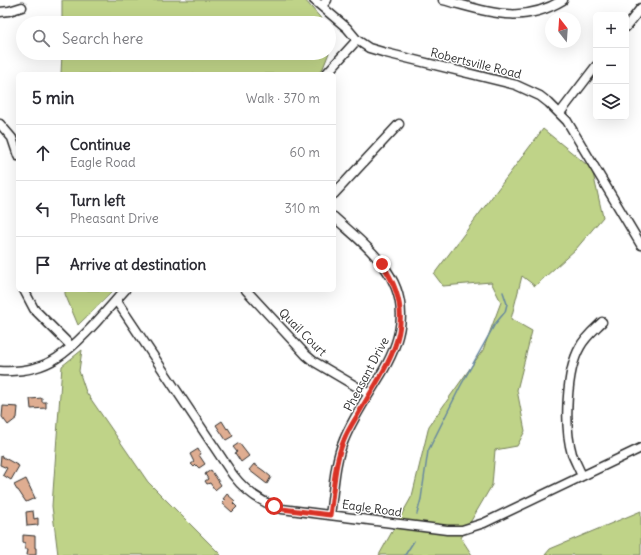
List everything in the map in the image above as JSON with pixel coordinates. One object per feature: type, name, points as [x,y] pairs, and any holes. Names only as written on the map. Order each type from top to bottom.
[{"type":"street","name":"Robertsville Road","points":[[314,0],[325,3],[357,40],[369,48],[520,87],[540,96],[567,121],[641,246]]},
{"type":"street","points":[[443,0],[494,13],[515,15],[537,12],[563,0]]},
{"type":"street","points":[[0,12],[22,7]]},
{"type":"street","points":[[629,23],[641,8]]},
{"type":"street","points":[[328,72],[357,40]]},
{"type":"street","points":[[560,113],[593,70]]},
{"type":"street","points":[[0,124],[12,138],[16,150]]},
{"type":"street","points":[[336,192],[399,124]]},
{"type":"street","name":"Pheasant Drive","points":[[330,515],[340,449],[345,436],[393,354],[398,340],[401,313],[399,300],[392,279],[382,264],[336,219]]},
{"type":"street","points":[[25,292],[34,309],[71,346]]},
{"type":"street","points":[[0,371],[24,370],[42,365],[57,358],[71,346],[123,292]]},
{"type":"street","name":"Quail Court","points":[[248,292],[313,361],[369,394]]},
{"type":"street","name":"Eagle Road","points":[[116,300],[239,483],[256,497],[274,506],[289,510],[447,530],[462,530],[484,523],[641,448]]},
{"type":"street","points":[[582,476],[572,453],[569,438],[570,378],[573,364],[580,348],[588,335],[602,322]]},
{"type":"green space","points":[[62,0],[305,0],[319,16],[62,16]]},
{"type":"green space","points":[[62,60],[326,60],[320,72],[61,72]]},
{"type":"green space","points":[[543,129],[592,169],[603,217],[576,249],[535,286],[522,276],[511,319],[532,331],[517,390],[525,431],[517,446],[495,450],[492,485],[461,538],[472,555],[379,555],[412,496],[429,426],[483,350],[501,302],[491,282],[443,286],[434,274]]},
{"type":"green space","points":[[65,292],[112,292],[78,325]]},
{"type":"green space","points":[[82,350],[79,371],[86,392],[148,482],[221,555],[58,555],[52,506],[62,366]]},
{"type":"green space","points":[[641,511],[641,555],[545,555],[550,549]]},
{"type":"building","points":[[42,398],[42,402],[46,402],[46,408],[31,409],[30,399]]},
{"type":"building","points":[[3,406],[18,407],[17,418],[8,425],[2,417]]},
{"type":"building","points":[[222,421],[233,436],[226,440],[216,425]]},
{"type":"building","points":[[239,443],[249,456],[241,462],[233,447]]},
{"type":"building","points":[[198,449],[200,453],[199,455],[205,464],[199,468],[196,465],[194,467],[191,464],[194,462],[190,454]]},
{"type":"building","points":[[1,456],[19,466],[11,480],[3,475],[7,468],[0,465]]},
{"type":"building","points":[[254,464],[271,477],[267,484],[249,470]]},
{"type":"building","points":[[211,470],[221,485],[215,490],[210,483],[207,484],[205,481],[208,479],[205,474]]},
{"type":"building","points":[[26,479],[35,498],[26,502],[14,485]]},
{"type":"building","points":[[227,494],[235,501],[233,503],[237,507],[232,512],[222,503]]},
{"type":"building","points":[[33,511],[34,519],[38,518],[38,525],[27,526],[26,512]]},
{"type":"building","points":[[23,535],[35,536],[36,555],[27,555],[28,549],[25,549]]},
{"type":"waterway","points":[[417,514],[421,499],[428,451],[460,387],[495,324],[505,312],[507,304],[503,292]]},
{"type":"waterway","points":[[405,555],[414,541]]},
{"type":"route","points":[[274,506],[282,509],[330,515],[338,457],[343,441],[393,354],[400,334],[401,313],[399,300],[392,279],[382,264]]}]
